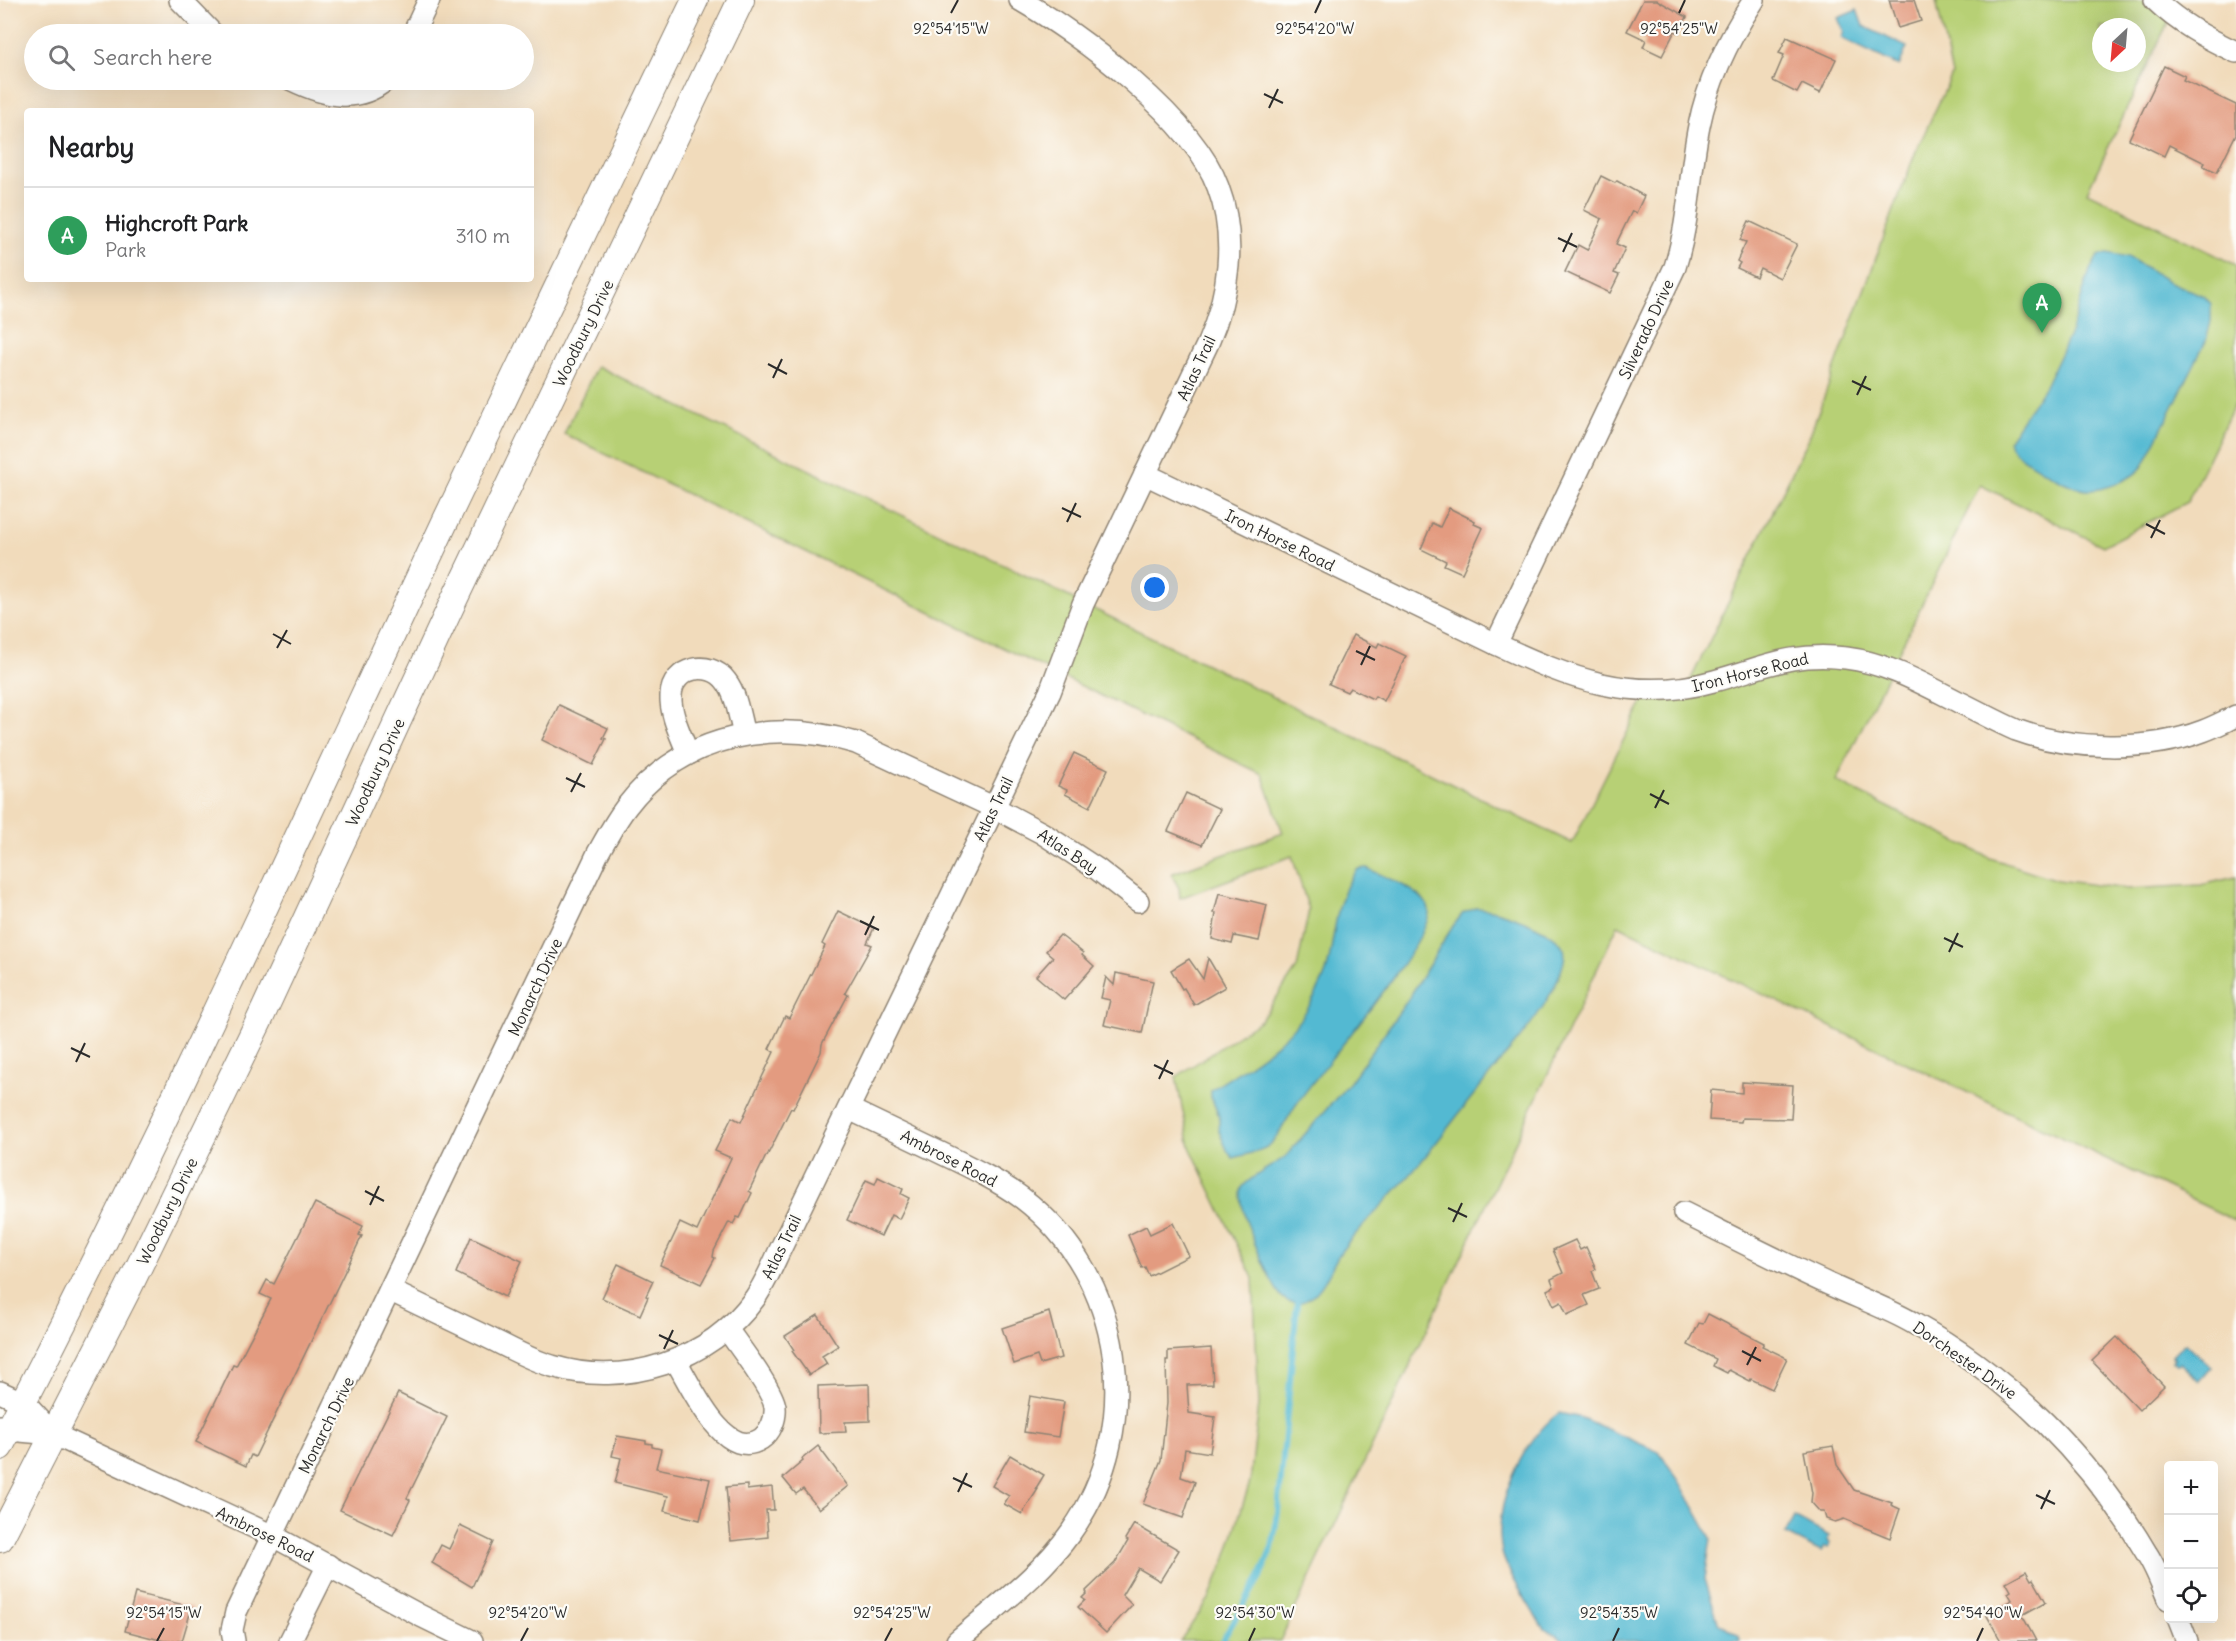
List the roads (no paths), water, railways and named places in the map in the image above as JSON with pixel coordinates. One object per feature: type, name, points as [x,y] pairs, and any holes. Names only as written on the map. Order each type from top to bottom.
[{"type":"main road","points":[[3,1434],[24,1403],[182,1084],[447,518],[695,0]]},
{"type":"main road","name":"Woodbury Drive","points":[[0,1539],[134,1277],[259,1021],[453,602],[741,0]]},
{"type":"street","points":[[180,0],[203,24]]},
{"type":"street","points":[[418,24],[429,0]]},
{"type":"street","name":"Atlas Trail","points":[[391,1291],[527,1357],[551,1366],[601,1374],[629,1372],[660,1366],[676,1360],[727,1329],[755,1298],[763,1285],[1050,692],[1083,604],[1208,343],[1220,313],[1227,271],[1227,231],[1224,206],[1218,187],[1204,160],[1165,112],[1112,65],[1084,43],[1020,0]]},
{"type":"street","name":"Silverado Drive","points":[[1496,644],[1675,267],[1684,239],[1699,125],[1710,85],[1725,50],[1754,0]]},
{"type":"street","points":[[2155,0],[2171,16],[2191,29],[2236,52]]},
{"type":"street","points":[[319,90],[330,94],[357,96],[374,90]]},
{"type":"street","name":"Iron Horse Road","points":[[1145,474],[1544,667],[1578,679],[1616,687],[1687,688],[1785,660],[1813,656],[1848,658],[1896,671],[2016,730],[2067,742],[2109,746],[2157,743],[2203,731],[2236,716]]},
{"type":"street","points":[[688,754],[670,698],[674,684],[688,670],[708,669],[725,679],[734,697],[744,734]]},
{"type":"street","name":"Monarch Drive","points":[[234,1641],[233,1620],[612,827],[628,804],[645,786],[688,754],[744,734],[781,731],[832,736],[856,743],[993,807]]},
{"type":"street","name":"Atlas Bay","points":[[993,807],[1077,855],[1138,901]]},
{"type":"street","name":"Ambrose Road","points":[[849,1108],[994,1179],[1023,1199],[1052,1225],[1074,1251],[1103,1308],[1111,1340],[1116,1381],[1113,1430],[1100,1475],[1085,1508],[1072,1531],[1044,1565],[957,1641]]},
{"type":"street","name":"Dorchester Drive","points":[[1684,1213],[1833,1287],[1913,1323],[1963,1354],[2020,1399],[2073,1452],[2111,1499],[2148,1555],[2164,1589]]},
{"type":"street","points":[[676,1360],[718,1430],[737,1443],[748,1444],[759,1440],[772,1426],[775,1405],[727,1329]]},
{"type":"street","points":[[0,1392],[24,1403],[53,1434]]},
{"type":"street","points":[[3,1434],[53,1434]]},
{"type":"street","name":"Ambrose Road","points":[[53,1434],[273,1536],[472,1641]]},
{"type":"street","points":[[290,1641],[328,1565]]},
{"type":"street","points":[[2180,1623],[2187,1641]]},
{"type":"water","points":[[1857,10],[1863,26],[1907,47],[1899,66],[1841,38],[1844,32],[1838,18]]},
{"type":"water","points":[[2107,253],[2128,257],[2168,281],[2204,296],[2211,304],[2211,321],[2206,341],[2143,466],[2119,483],[2089,490],[2062,481],[2030,463],[2015,452],[2008,441],[2045,386],[2071,331],[2090,270],[2098,256]]},
{"type":"water","points":[[1367,868],[1403,885],[1420,897],[1429,910],[1426,925],[1396,974],[1297,1103],[1271,1144],[1259,1151],[1233,1158],[1219,1131],[1219,1116],[1211,1097],[1211,1090],[1267,1052],[1291,1031],[1301,1018],[1325,975],[1337,914],[1345,890],[1358,869]]},
{"type":"water","points":[[1476,908],[1524,921],[1559,941],[1565,954],[1557,982],[1528,1028],[1431,1150],[1343,1249],[1316,1293],[1307,1300],[1296,1303],[1288,1301],[1282,1297],[1270,1277],[1255,1244],[1244,1210],[1242,1188],[1249,1180],[1286,1156],[1350,1082],[1407,1001],[1453,926],[1463,913]]},
{"type":"water","points":[[2185,1343],[2211,1367],[2199,1381],[2180,1363],[2178,1365],[2173,1361],[2175,1359],[2172,1356]]},
{"type":"water","points":[[1559,1413],[1582,1418],[1659,1452],[1679,1481],[1711,1538],[1705,1579],[1718,1622],[1739,1636],[1740,1641],[1564,1641],[1542,1626],[1516,1584],[1504,1558],[1500,1534],[1501,1515],[1513,1475],[1522,1457],[1533,1440]]},
{"type":"water","points":[[1794,1517],[1829,1536],[1828,1548],[1824,1547],[1821,1552],[1785,1534]]},
{"type":"waterway","points":[[1222,1641],[1260,1577],[1272,1548],[1278,1512],[1297,1303]]},
{"type":"place","name":"Highcroft Park","points":[[2042,333]]}]
